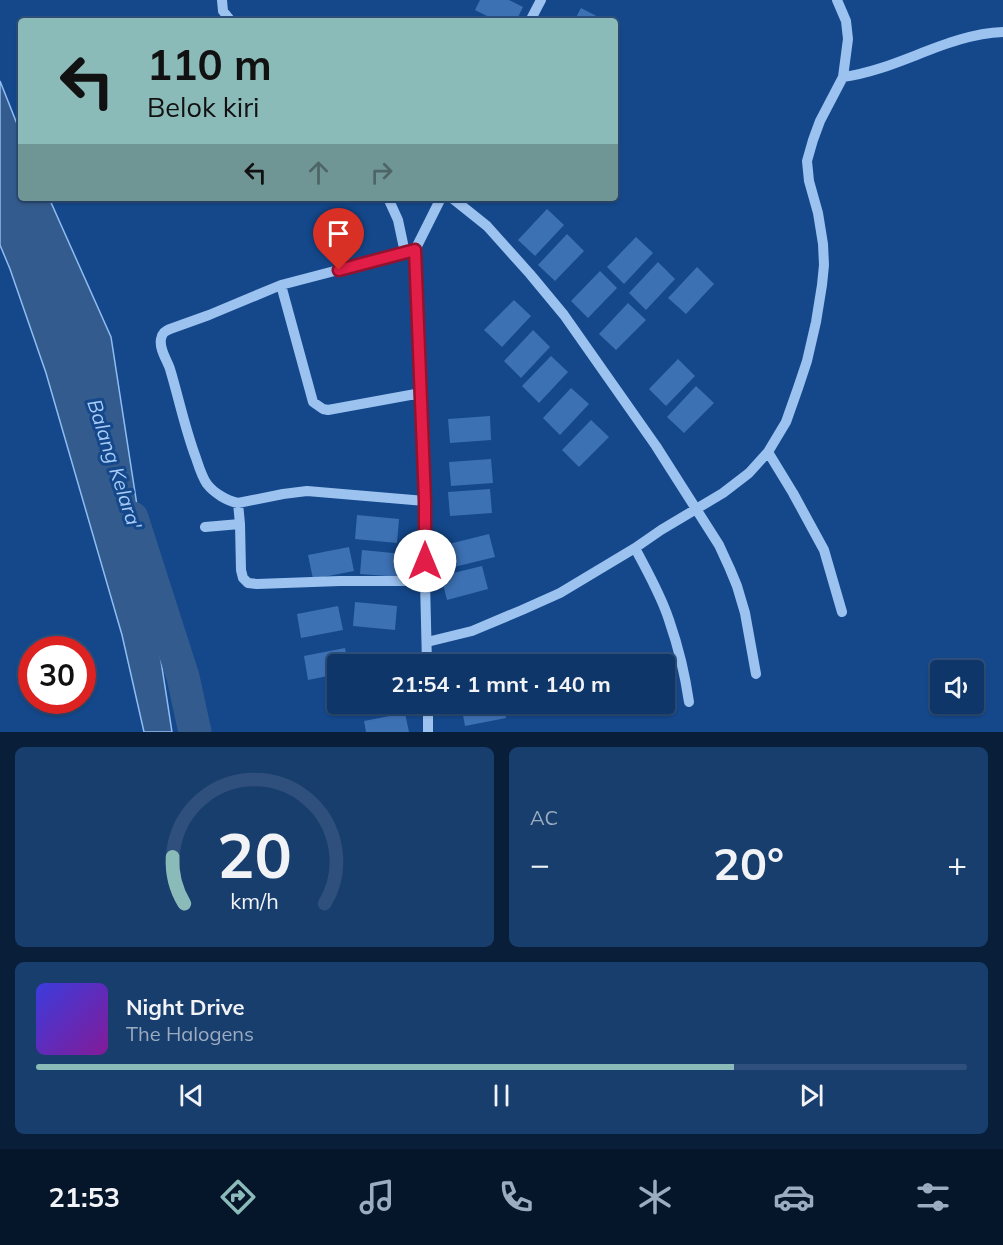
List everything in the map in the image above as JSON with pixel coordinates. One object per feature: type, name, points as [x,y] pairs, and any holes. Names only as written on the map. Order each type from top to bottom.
[{"type":"street","points":[[222,0],[223,11],[229,18]]},
{"type":"street","points":[[532,18],[541,0]]},
{"type":"street","points":[[427,642],[472,631],[560,593],[723,493],[748,473],[768,452],[786,422],[807,361],[816,322],[824,265],[818,213],[809,181],[807,161],[820,121],[843,77],[848,39],[846,21],[837,0]]},
{"type":"street","points":[[843,77],[863,74],[954,41],[991,32],[1003,32]]},
{"type":"street","points":[[389,201],[410,252],[421,393],[427,654]]},
{"type":"street","points":[[425,501],[307,491],[238,504],[232,502],[207,484],[199,468],[161,345],[161,338],[164,332],[170,329],[281,285],[410,252],[439,201]]},
{"type":"street","points":[[456,201],[487,226],[564,315],[656,446],[697,510],[719,545],[737,586],[745,613],[756,674]]},
{"type":"street","points":[[281,285],[314,402],[318,406],[328,410],[421,393]]},
{"type":"street","points":[[768,452],[824,550],[842,612]]},
{"type":"street","points":[[238,504],[241,570],[243,578],[248,583],[257,585],[386,580],[425,581]]},
{"type":"street","points":[[205,527],[240,524]]},
{"type":"street","points":[[634,548],[656,588],[669,619],[686,677],[689,702]]},
{"type":"street","points":[[428,714],[429,732]]},
{"type":"water","points":[[0,81],[18,126],[18,201],[50,201],[111,337],[172,732],[144,732],[122,635],[46,373],[0,245]]},
{"type":"building","points":[[480,0],[509,0],[523,7],[518,18],[491,18],[475,10]]},
{"type":"building","points":[[581,8],[600,18],[576,18]]},
{"type":"building","points":[[547,209],[564,225],[535,256],[518,240]]},
{"type":"building","points":[[567,234],[584,251],[555,281],[538,265]]},
{"type":"building","points":[[636,237],[653,253],[624,284],[607,267]]},
{"type":"building","points":[[658,262],[675,279],[646,310],[629,293]]},
{"type":"building","points":[[697,267],[714,284],[686,314],[668,298]]},
{"type":"building","points":[[600,271],[617,288],[588,318],[571,301]]},
{"type":"building","points":[[514,300],[531,316],[502,347],[484,330]]},
{"type":"building","points":[[628,303],[646,320],[616,350],[599,334]]},
{"type":"building","points":[[533,330],[550,347],[521,378],[504,361]]},
{"type":"building","points":[[551,356],[568,372],[539,403],[522,386]]},
{"type":"building","points":[[678,359],[695,376],[666,406],[649,389]]},
{"type":"building","points":[[696,386],[714,403],[684,433],[667,417]]},
{"type":"building","points":[[571,388],[589,404],[560,435],[543,418]]},
{"type":"building","points":[[490,416],[491,440],[450,443],[448,419]]},
{"type":"building","points":[[591,420],[609,437],[579,467],[562,450]]},
{"type":"building","points":[[491,459],[493,483],[451,486],[449,462]]},
{"type":"building","points":[[490,489],[492,513],[450,516],[448,492]]},
{"type":"building","points":[[357,515],[399,519],[397,543],[355,539]]},
{"type":"building","points":[[489,534],[495,557],[454,567],[449,544]]},
{"type":"building","points":[[349,547],[354,571],[313,579],[308,555]]},
{"type":"building","points":[[362,550],[403,554],[401,577],[360,574]]},
{"type":"building","points":[[482,566],[488,589],[447,600],[441,576]]},
{"type":"building","points":[[355,602],[397,606],[395,630],[353,626]]},
{"type":"building","points":[[338,606],[343,630],[301,638],[297,614]]},
{"type":"building","points":[[345,648],[346,654],[327,654],[327,676],[308,680],[304,656]]},
{"type":"building","points":[[405,714],[409,732],[366,732],[364,721]]},
{"type":"building","points":[[463,714],[505,714],[506,718],[465,726]]},
{"type":"waterway","name":"Balang Kelara'","points":[[132,518],[183,677],[195,732]]},
{"type":"route","points":[[339,270],[415,250],[425,501],[425,561]]}]
